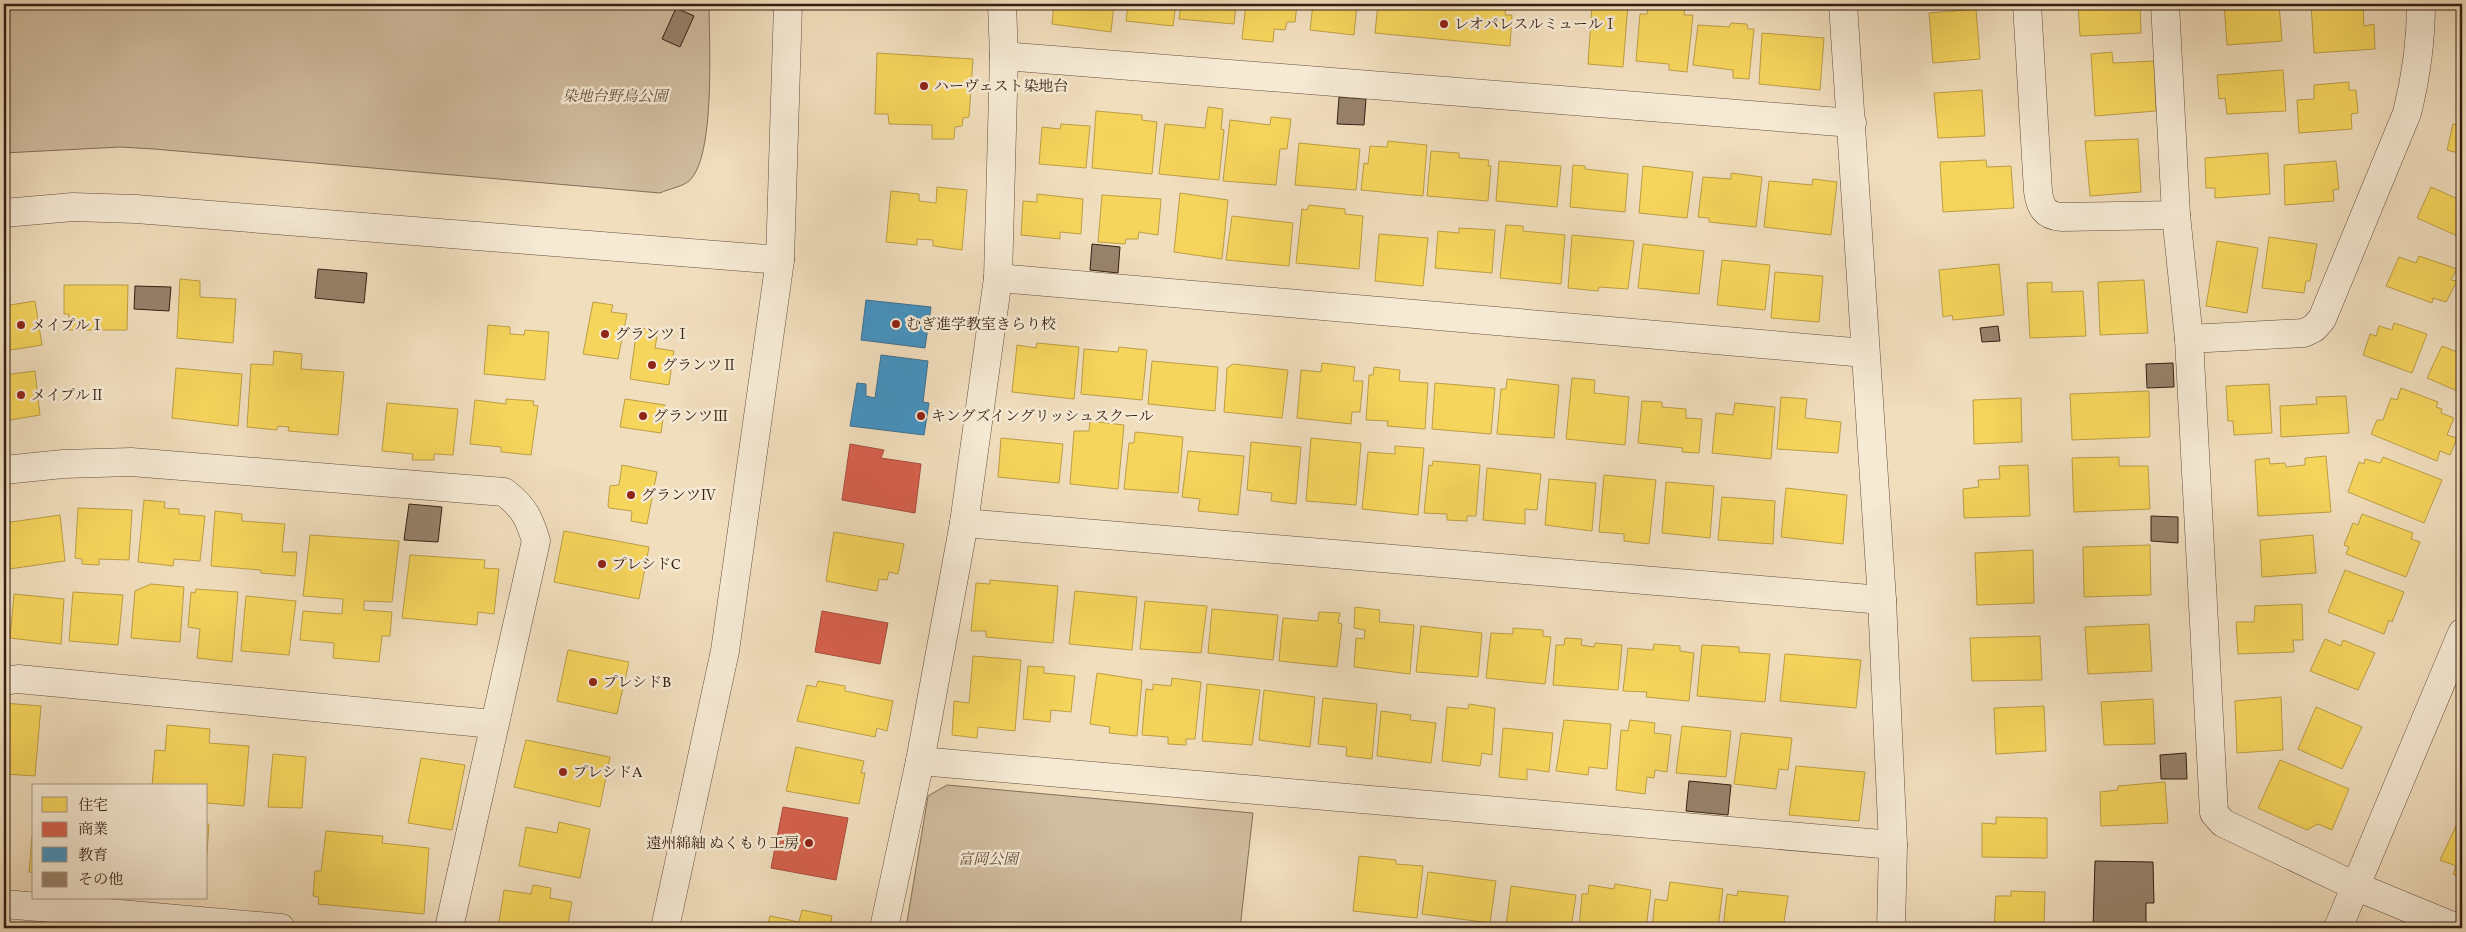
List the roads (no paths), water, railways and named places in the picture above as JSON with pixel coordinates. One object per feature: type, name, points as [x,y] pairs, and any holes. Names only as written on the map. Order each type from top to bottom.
[{"type":"street","points":[[665,928],[725,651],[780,260],[788,4]]},
{"type":"street","points":[[884,928],[920,761],[964,523],[998,278],[1004,56],[1002,4]]},
{"type":"street","points":[[1843,4],[1882,600],[1893,845],[1891,928]]},
{"type":"street","points":[[2027,4],[2038,191],[2039,203],[2044,211],[2052,217],[2176,215]]},
{"type":"street","points":[[2165,4],[2176,215],[2189,340],[2214,813],[2222,824],[2355,886],[2457,928]]},
{"type":"street","points":[[2189,340],[2304,333],[2314,328],[2322,319],[2406,113],[2414,84],[2419,47],[2421,4]]},
{"type":"street","points":[[1004,56],[1852,123]]},
{"type":"street","points":[[4,213],[73,207],[136,208],[780,260]]},
{"type":"street","points":[[998,278],[1865,352]]},
{"type":"street","points":[[4,470],[55,464],[130,462],[504,492],[518,502],[529,520],[536,541],[493,724],[449,928]]},
{"type":"street","points":[[964,523],[1882,600]]},
{"type":"street","points":[[2338,928],[2462,633]]},
{"type":"street","points":[[4,681],[18,679],[493,724]]},
{"type":"street","points":[[920,761],[1893,845]]},
{"type":"street","points":[[4,904],[281,928]]},
{"type":"place","name":"レオパレスルミュールⅠ","points":[[1444,24]]},
{"type":"place","name":"ハーヴェスト染地台","points":[[924,86]]},
{"type":"place","name":"むぎ進学教室きらり校","points":[[896,324]]},
{"type":"place","name":"メイプルⅠ","points":[[21,325]]},
{"type":"place","name":"グランツⅠ","points":[[605,334]]},
{"type":"place","name":"グランツⅡ","points":[[652,365]]},
{"type":"place","name":"メイプルⅡ","points":[[21,395]]},
{"type":"place","name":"グランツⅢ","points":[[643,416]]},
{"type":"place","name":"キングズイングリッシュスクール","points":[[921,416]]},
{"type":"place","name":"グランツⅣ","points":[[631,495]]},
{"type":"place","name":"プレシドC","points":[[602,564]]},
{"type":"place","name":"プレシドB","points":[[593,682]]},
{"type":"place","name":"プレシドA","points":[[563,772]]},
{"type":"place","name":"遠州綿紬 ぬくもり工房","points":[[809,843]]},
{"type":"park label","name":"染地台野鳥公園","points":[[615,96]]},
{"type":"park label","name":"富岡公園","points":[[988,859]]}]
